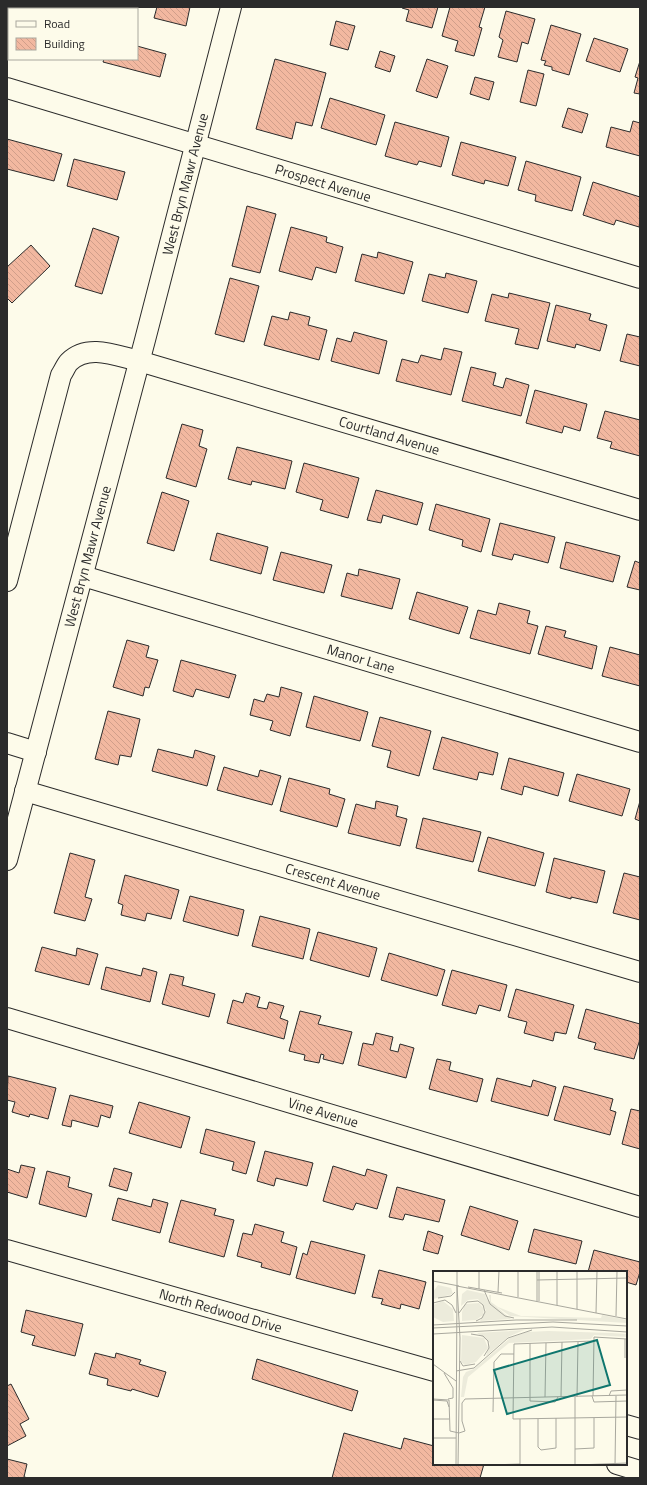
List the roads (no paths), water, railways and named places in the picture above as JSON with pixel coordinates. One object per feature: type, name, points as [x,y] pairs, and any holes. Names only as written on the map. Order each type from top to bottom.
[{"type":"street","name":"West Bryn Mawr Avenue","points":[[7,860],[83,576],[231,7]]},
{"type":"street","name":"Prospect Avenue","points":[[7,88],[640,278]]},
{"type":"street","points":[[7,581],[61,375],[68,363],[78,355],[90,352],[103,352],[139,361]]},
{"type":"street","name":"Courtland Avenue","points":[[139,361],[640,510]]},
{"type":"street","name":"Manor Lane","points":[[83,576],[640,742]]},
{"type":"street","points":[[7,744],[36,752]]},
{"type":"street","name":"Crescent Avenue","points":[[25,791],[640,972]]},
{"type":"street","name":"Vine Avenue","points":[[7,1018],[640,1207]]},
{"type":"street","name":"North Redwood Drive","points":[[7,1250],[433,1371]]},
{"type":"street","points":[[627,1425],[640,1429]]},
{"type":"street","points":[[620,1465],[640,1471]]}]
